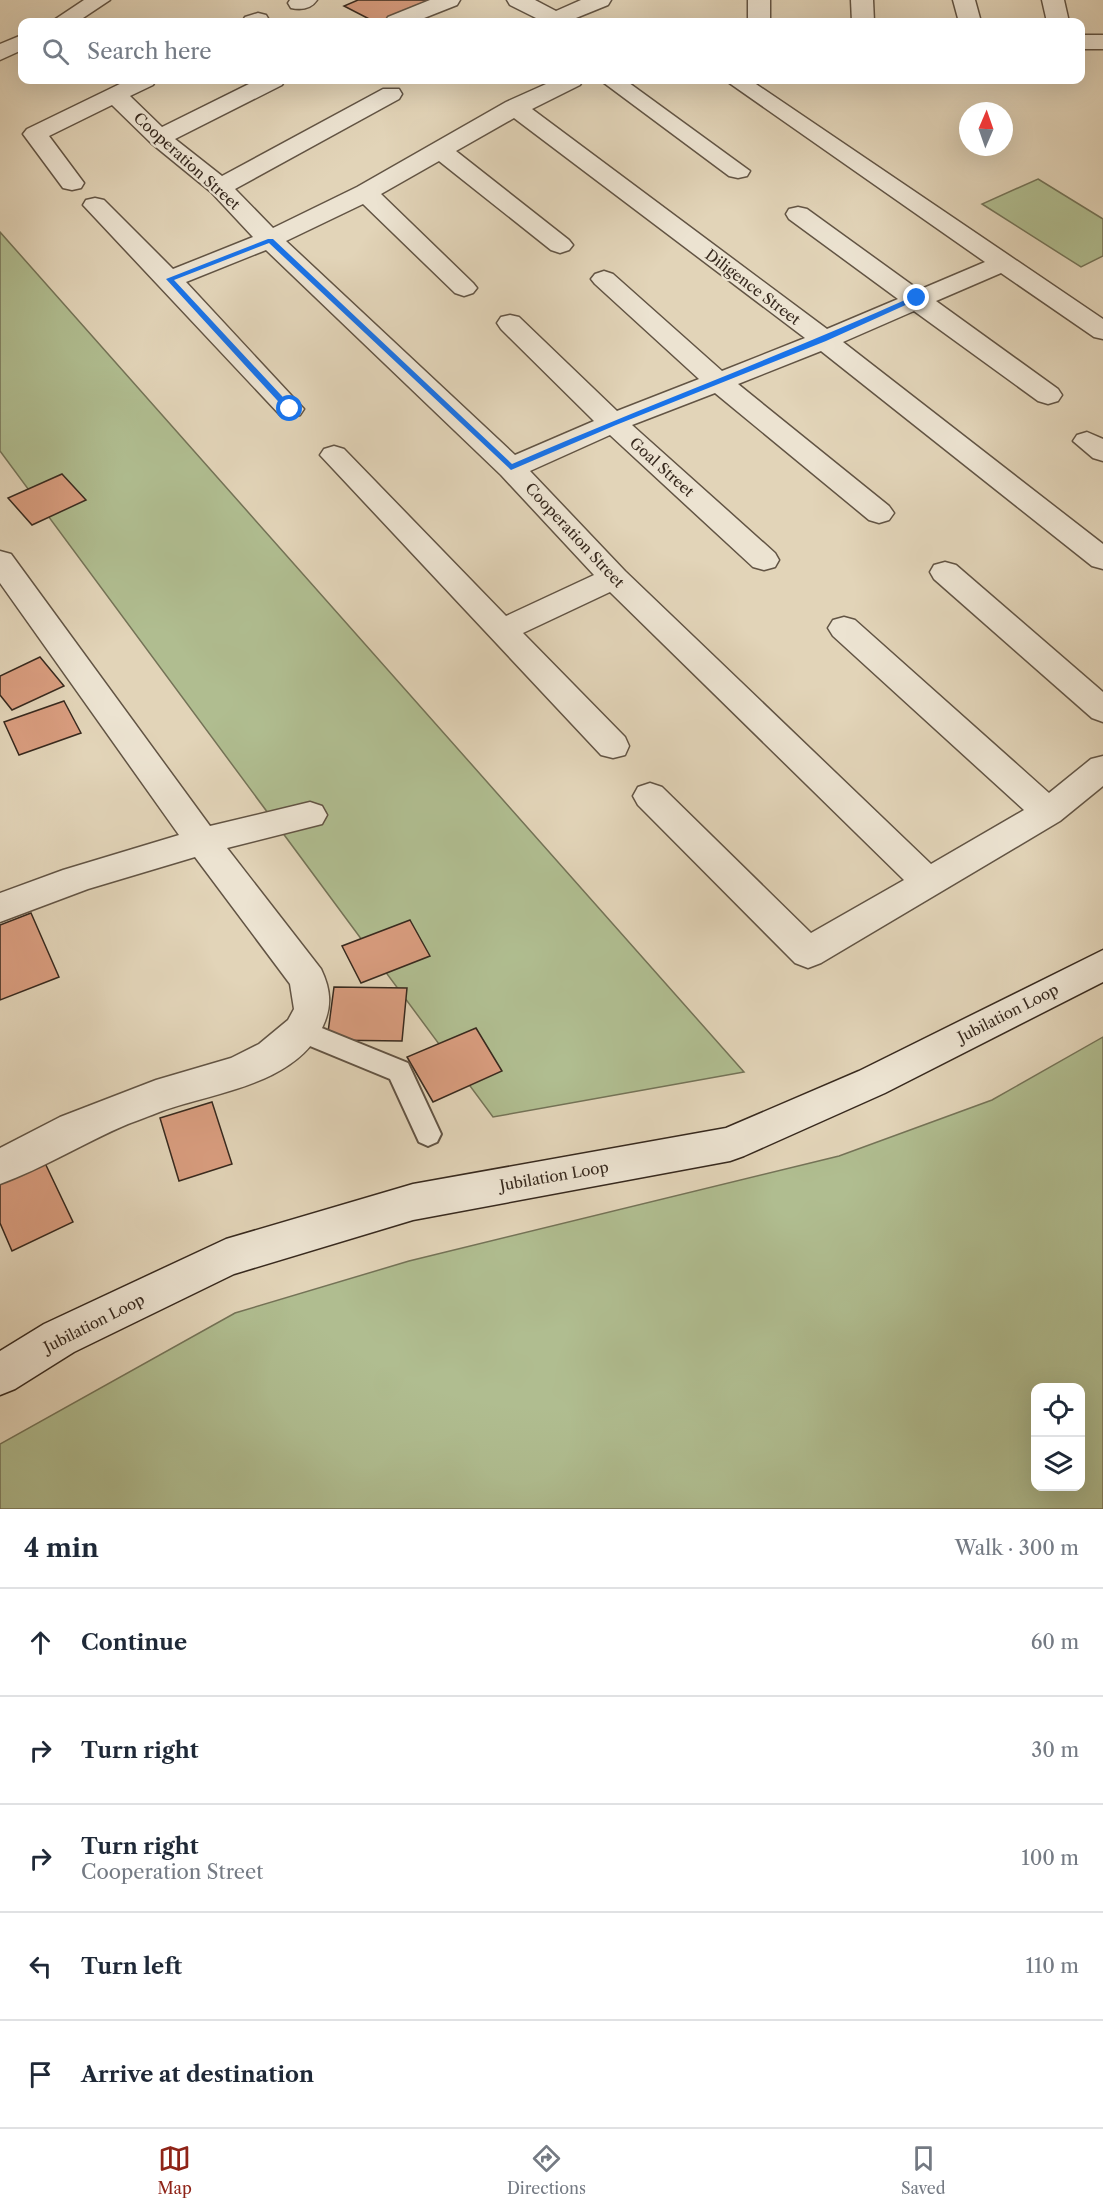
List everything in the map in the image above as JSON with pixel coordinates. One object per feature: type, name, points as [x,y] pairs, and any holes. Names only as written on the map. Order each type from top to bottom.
[{"type":"street","points":[[69,18],[99,0]]},
{"type":"street","points":[[405,18],[448,0]]},
{"type":"street","points":[[518,0],[549,18]]},
{"type":"street","points":[[561,18],[600,0]]},
{"type":"street","points":[[759,0],[759,18]]},
{"type":"street","points":[[862,0],[863,18]]},
{"type":"street","points":[[964,0],[969,18]]},
{"type":"street","points":[[1053,0],[1057,18]]},
{"type":"street","points":[[1085,42],[1103,42]]},
{"type":"street","points":[[0,53],[18,44]]},
{"type":"street","points":[[72,183],[35,134],[137,84]]},
{"type":"street","points":[[159,138],[266,84]]},
{"type":"street","points":[[169,279],[270,240],[366,193],[514,107],[563,84]]},
{"type":"street","points":[[617,84],[738,171]]},
{"type":"street","points":[[742,84],[1103,332]]},
{"type":"street","points":[[220,187],[391,94]]},
{"type":"street","name":"Cooperation Street","points":[[114,95],[159,138],[220,187],[270,240],[511,468],[614,578],[927,881]]},
{"type":"street","name":"Diligence Street","points":[[514,107],[824,340],[1103,559]]},
{"type":"street","points":[[439,150],[560,245]]},
{"type":"street","points":[[366,193],[464,288]]},
{"type":"street","points":[[95,205],[169,279],[290,409]]},
{"type":"street","points":[[798,214],[1048,395]]},
{"type":"street","points":[[511,468],[716,380],[824,340],[917,298],[1003,263]]},
{"type":"street","points":[[604,279],[716,380],[879,513]]},
{"type":"street","name":"Goal Street","points":[[510,323],[613,423],[764,560]]},
{"type":"street","points":[[334,456],[613,746]]},
{"type":"street","points":[[0,561],[202,841],[308,980],[312,1009],[302,1031],[272,1055],[241,1071],[156,1096],[74,1128],[0,1167]]},
{"type":"street","points":[[945,572],[1103,710]]},
{"type":"street","points":[[501,631],[614,578]]},
{"type":"street","points":[[844,628],[1048,812]]},
{"type":"street","points":[[650,796],[808,953],[1048,812],[1103,768]]},
{"type":"street","points":[[0,908],[66,881],[202,841],[310,815]]},
{"type":"street","name":"Jubilation Loop","points":[[0,1375],[59,1338],[226,1258],[413,1202],[730,1144],[872,1082],[1103,965]]},
{"type":"lane","points":[[302,1031],[399,1071],[428,1134]]},
{"type":"green space","points":[[1038,179],[1103,219],[1103,256],[1081,267],[982,204]]},
{"type":"green space","points":[[0,232],[744,1072],[493,1117],[0,451]]},
{"type":"green space","points":[[1103,1037],[1103,1509],[0,1509],[0,1444],[235,1313],[409,1261],[839,1156],[992,1100]]},
{"type":"building","points":[[358,0],[435,0],[392,18],[367,18],[344,6]]},
{"type":"building","points":[[62,474],[86,500],[32,525],[8,498]]},
{"type":"building","points":[[40,657],[64,686],[12,710],[0,695],[0,676]]},
{"type":"building","points":[[64,701],[81,733],[19,755],[4,722]]},
{"type":"building","points":[[31,913],[59,977],[0,1000],[0,925]]},
{"type":"building","points":[[410,920],[430,956],[361,983],[342,946]]},
{"type":"building","points":[[334,987],[407,988],[402,1041],[327,1040]]},
{"type":"building","points":[[476,1028],[502,1071],[433,1102],[407,1057]]},
{"type":"building","points":[[212,1102],[232,1164],[179,1181],[160,1118]]},
{"type":"building","points":[[44,1161],[73,1222],[12,1251],[0,1223],[0,1182]]},
{"type":"route","points":[[290,409],[169,279],[270,240],[511,468],[716,380],[824,340],[917,298]]}]
